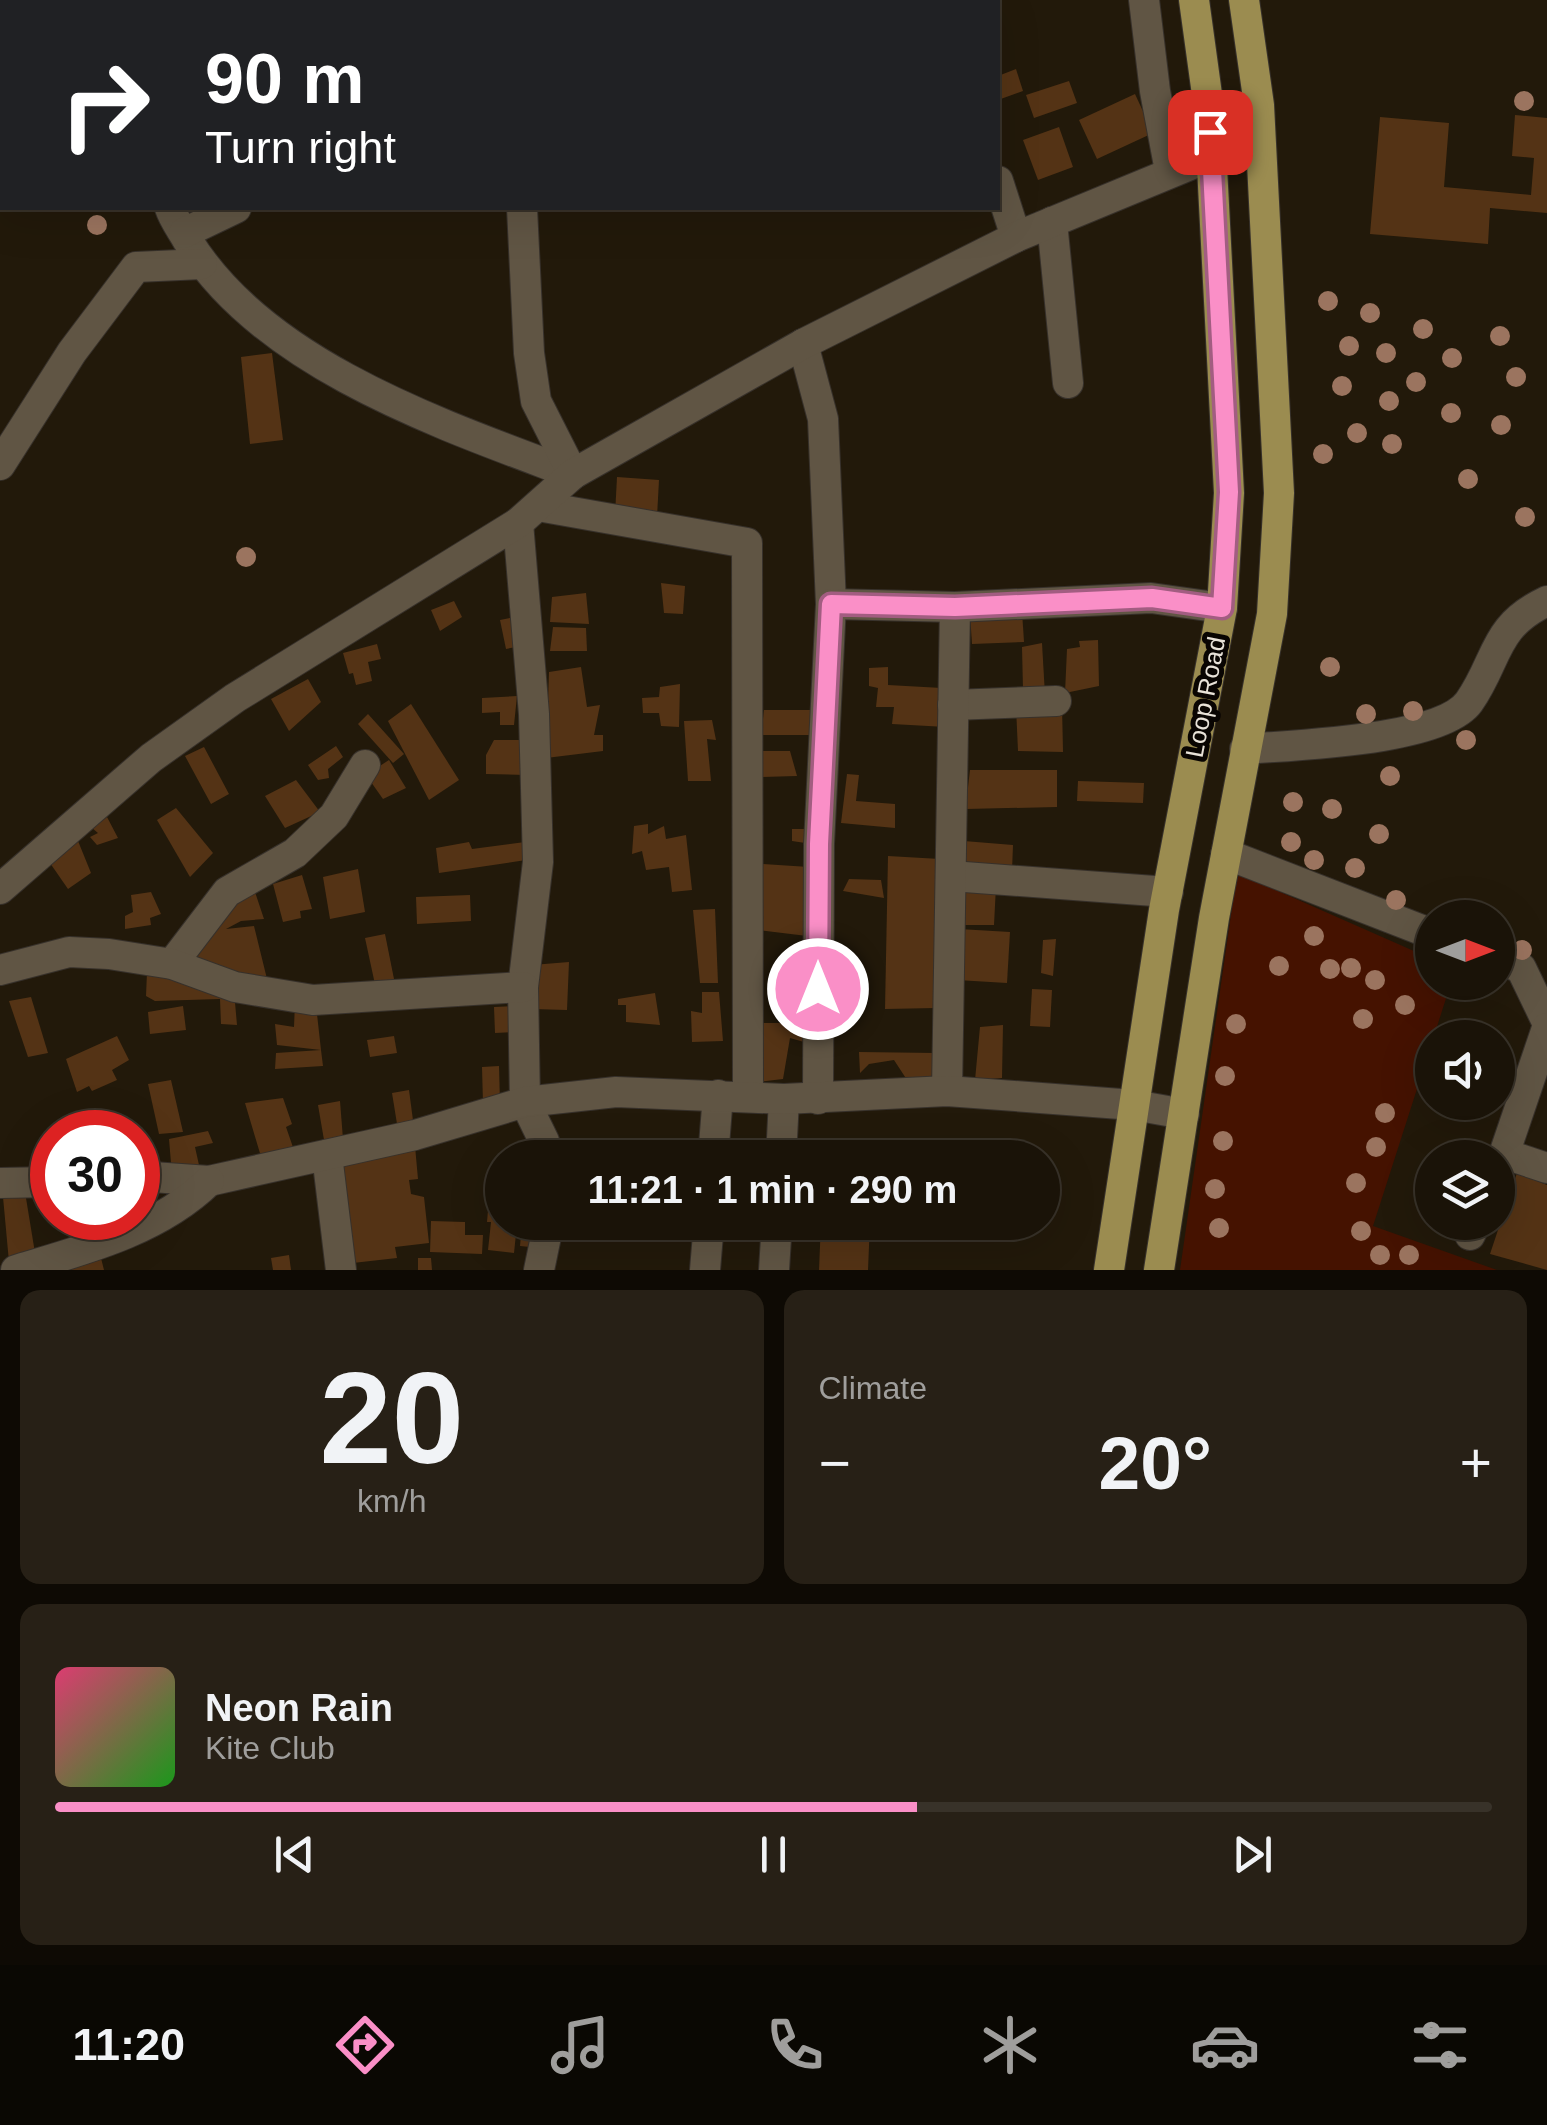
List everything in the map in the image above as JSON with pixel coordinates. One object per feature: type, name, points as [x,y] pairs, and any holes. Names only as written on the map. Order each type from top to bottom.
[{"type":"main road","name":"Loop Road","points":[[1109,1270],[1168,892],[1222,608],[1229,492],[1210,110],[1194,0]]},
{"type":"main road","name":"Loop Road","points":[[1159,1270],[1226,854],[1272,614],[1279,493],[1259,104],[1244,0]]},
{"type":"street","points":[[1144,0],[1170,171]]},
{"type":"street","points":[[0,889],[151,758],[235,698],[528,514],[573,474],[803,344],[1016,237],[1170,171],[1212,156],[1261,149]]},
{"type":"street","points":[[1000,187],[1016,237]]},
{"type":"street","points":[[226,210],[177,220],[202,264],[250,314],[296,348],[422,416],[573,474]]},
{"type":"street","points":[[522,210],[536,401],[573,474]]},
{"type":"street","points":[[1052,222],[1068,383]]},
{"type":"street","points":[[0,465],[72,352],[136,267],[202,264]]},
{"type":"street","points":[[803,344],[824,419],[831,604],[819,844],[818,1098]]},
{"type":"street","points":[[528,514],[538,862],[522,987],[525,1102],[544,1140]]},
{"type":"street","points":[[528,514],[748,543],[733,1096],[720,1140]]},
{"type":"street","points":[[831,604],[955,607],[1152,598],[1222,608]]},
{"type":"street","points":[[1246,749],[1362,739],[1434,726],[1468,705],[1500,638],[1526,611],[1547,601]]},
{"type":"street","points":[[947,1091],[955,607]]},
{"type":"street","points":[[953,705],[1056,701]]},
{"type":"street","points":[[172,964],[227,892],[296,853],[334,816],[366,766]]},
{"type":"street","points":[[1226,854],[1415,927]]},
{"type":"street","points":[[950,876],[1168,892]]},
{"type":"street","points":[[0,970],[69,952],[172,964],[235,987],[314,1000],[522,987]]},
{"type":"street","points":[[1509,1140],[1547,1025],[1521,968],[1515,965]]},
{"type":"street","points":[[160,1178],[209,1181],[415,1135],[525,1102],[616,1092],[784,1099],[947,1091],[1134,1105],[1184,1114]]},
{"type":"street","points":[[782,1140],[784,1099]]},
{"type":"street","points":[[327,1155],[341,1270]]},
{"type":"street","points":[[1515,1165],[1547,1168]]},
{"type":"street","points":[[16,1270],[108,1242],[190,1200],[209,1181]]},
{"type":"street","points":[[0,1183],[30,1182]]},
{"type":"street","points":[[540,1270],[546,1240]]},
{"type":"street","points":[[706,1270],[708,1240]]},
{"type":"street","points":[[774,1270],[776,1240]]},
{"type":"shaded area","points":[[1237,873],[1415,952],[1415,1000],[1446,1000],[1439,1020],[1415,1020],[1415,1095],[1373,1226],[1497,1270],[1180,1270]]},
{"type":"building","points":[[1016,69],[1023,91],[1000,99],[1000,75]]},
{"type":"building","points":[[1069,81],[1077,103],[1034,118],[1026,95]]},
{"type":"building","points":[[1135,94],[1153,133],[1097,159],[1079,120]]},
{"type":"building","points":[[1515,115],[1547,118],[1547,213],[1490,208],[1488,244],[1370,234],[1380,117],[1449,123],[1444,187],[1531,195],[1534,158],[1512,156]]},
{"type":"building","points":[[1059,127],[1073,167],[1038,180],[1023,140]]},
{"type":"building","points":[[272,353],[283,440],[250,444],[241,357]]},
{"type":"building","points":[[617,477],[659,480],[657,517],[615,515]]},
{"type":"building","points":[[661,583],[685,586],[683,614],[664,613]]},
{"type":"building","points":[[586,593],[589,624],[550,622],[552,597]]},
{"type":"building","points":[[454,601],[462,617],[440,631],[431,610]]},
{"type":"building","points":[[1022,611],[1024,642],[972,644],[970,614]]},
{"type":"building","points":[[519,616],[526,645],[506,649],[500,620]]},
{"type":"building","points":[[553,627],[586,628],[587,651],[550,651]]},
{"type":"building","points":[[1098,640],[1099,686],[1065,693],[1067,649],[1080,647],[1079,641]]},
{"type":"building","points":[[1042,643],[1045,695],[1023,690],[1022,647]]},
{"type":"building","points":[[377,644],[381,659],[368,662],[372,681],[356,685],[343,653]]},
{"type":"building","points":[[581,667],[587,707],[600,705],[594,735],[603,735],[603,751],[546,758],[549,672]]},
{"type":"building","points":[[888,667],[888,685],[942,688],[946,727],[892,724],[894,707],[876,707],[878,688],[869,686],[869,668]]},
{"type":"building","points":[[308,679],[321,702],[289,731],[271,699]]},
{"type":"building","points":[[680,684],[679,727],[661,726],[659,713],[643,713],[642,698],[659,697],[660,687]]},
{"type":"building","points":[[517,696],[514,725],[500,725],[500,712],[482,713],[482,698]]},
{"type":"building","points":[[411,704],[459,780],[429,800],[388,721]]},
{"type":"building","points":[[1062,705],[1063,752],[1018,751],[1016,707]]},
{"type":"building","points":[[764,710],[816,710],[817,735],[761,735]]},
{"type":"building","points":[[368,714],[404,754],[393,763],[358,724]]},
{"type":"building","points":[[712,720],[716,740],[707,739],[711,781],[688,781],[684,721]]},
{"type":"building","points":[[494,740],[527,740],[526,775],[486,774],[486,755]]},
{"type":"building","points":[[336,746],[343,757],[328,769],[329,778],[318,780],[308,765]]},
{"type":"building","points":[[204,747],[229,794],[211,804],[185,756]]},
{"type":"building","points":[[758,751],[790,751],[797,776],[757,777]]},
{"type":"building","points":[[389,760],[406,788],[383,799],[366,775]]},
{"type":"building","points":[[970,770],[1057,770],[1057,807],[966,809],[962,785],[968,787]]},
{"type":"building","points":[[847,774],[859,775],[856,801],[895,804],[895,828],[841,823]]},
{"type":"building","points":[[296,780],[320,812],[285,828],[265,796]]},
{"type":"building","points":[[1078,781],[1144,783],[1143,803],[1077,801]]},
{"type":"building","points":[[176,808],[213,853],[190,877],[157,820]]},
{"type":"building","points":[[107,817],[118,838],[97,845],[90,837],[98,833],[92,828]]},
{"type":"building","points":[[648,824],[648,834],[664,826],[666,839],[686,835],[692,890],[672,892],[669,867],[646,870],[642,851],[632,854],[634,826]]},
{"type":"building","points":[[792,829],[812,829],[812,844],[792,841]]},
{"type":"building","points":[[78,841],[91,873],[68,889],[50,863]]},
{"type":"building","points":[[964,841],[1013,845],[1012,871],[960,870]]},
{"type":"building","points":[[469,842],[472,849],[525,842],[526,860],[439,873],[436,848]]},
{"type":"building","points":[[888,856],[940,859],[936,1008],[885,1009]]},
{"type":"building","points":[[763,864],[809,867],[807,936],[759,930]]},
{"type":"building","points":[[358,869],[365,912],[330,919],[323,877]]},
{"type":"building","points":[[302,875],[312,909],[300,911],[301,918],[283,922],[273,884]]},
{"type":"building","points":[[849,879],[881,880],[884,898],[843,891]]},
{"type":"building","points":[[996,886],[994,925],[962,925],[964,892]]},
{"type":"building","points":[[151,892],[161,914],[150,918],[151,925],[125,929],[125,916],[133,912],[131,895]]},
{"type":"building","points":[[255,892],[264,919],[241,921],[226,929],[254,926],[268,983],[195,962],[205,929],[232,905]]},
{"type":"building","points":[[470,895],[471,921],[417,924],[416,897]]},
{"type":"building","points":[[715,909],[718,983],[700,983],[693,910]]},
{"type":"building","points":[[959,929],[1010,932],[1007,983],[957,980]]},
{"type":"building","points":[[385,934],[395,984],[376,989],[365,938]]},
{"type":"building","points":[[1056,939],[1053,976],[1041,973],[1043,940]]},
{"type":"building","points":[[569,962],[567,1010],[532,1009],[532,965]]},
{"type":"building","points":[[147,972],[234,991],[237,1025],[221,1024],[220,999],[155,1001],[146,996]]},
{"type":"building","points":[[808,985],[811,1044],[790,1038],[783,1079],[758,1082],[759,1023],[788,1023],[785,987]]},
{"type":"building","points":[[1032,989],[1052,990],[1050,1027],[1030,1026]]},
{"type":"building","points":[[702,992],[719,992],[723,1041],[692,1042],[691,1011],[702,1013]]},
{"type":"building","points":[[655,993],[660,1025],[626,1022],[626,1005],[618,1005],[618,999]]},
{"type":"building","points":[[31,997],[48,1053],[28,1057],[9,1001]]},
{"type":"building","points":[[295,1002],[316,1005],[321,1050],[277,1045],[275,1024],[294,1027]]},
{"type":"building","points":[[183,1006],[186,1030],[150,1034],[148,1012]]},
{"type":"building","points":[[514,1006],[516,1032],[495,1033],[494,1007]]},
{"type":"building","points":[[1003,1025],[1002,1078],[975,1080],[980,1027]]},
{"type":"building","points":[[117,1036],[129,1060],[112,1070],[117,1080],[92,1091],[89,1086],[77,1092],[66,1059]]},
{"type":"building","points":[[394,1036],[397,1053],[370,1057],[367,1040]]},
{"type":"building","points":[[321,1050],[323,1066],[275,1069],[276,1053]]},
{"type":"building","points":[[859,1052],[936,1053],[933,1086],[911,1086],[894,1060],[869,1064],[860,1073]]},
{"type":"building","points":[[499,1066],[500,1104],[483,1104],[482,1067]]},
{"type":"building","points":[[171,1080],[183,1132],[160,1134],[160,1110],[154,1110],[148,1084]]},
{"type":"building","points":[[409,1090],[414,1128],[398,1130],[392,1093]]},
{"type":"building","points":[[283,1098],[292,1124],[286,1127],[295,1153],[262,1160],[245,1103]]},
{"type":"building","points":[[340,1101],[343,1139],[324,1140],[318,1105]]},
{"type":"building","points":[[208,1131],[213,1143],[195,1147],[201,1174],[172,1175],[169,1139]]},
{"type":"building","points":[[415,1146],[418,1179],[409,1180],[411,1194],[424,1197],[429,1243],[395,1247],[397,1258],[344,1264],[331,1157]]},
{"type":"building","points":[[1517,1173],[1547,1185],[1547,1270],[1490,1254],[1495,1240],[1515,1240]]},
{"type":"building","points":[[25,1192],[36,1259],[9,1262],[3,1197]]},
{"type":"building","points":[[431,1221],[465,1222],[465,1235],[483,1235],[482,1254],[430,1252]]},
{"type":"building","points":[[489,1240],[515,1240],[514,1253],[488,1250]]},
{"type":"building","points":[[521,1240],[541,1240],[540,1248],[520,1246]]},
{"type":"building","points":[[820,1240],[869,1240],[868,1270],[819,1270]]},
{"type":"building","points":[[289,1255],[291,1270],[273,1270],[271,1258]]},
{"type":"building","points":[[101,1258],[104,1270],[60,1270]]},
{"type":"building","points":[[418,1258],[431,1258],[432,1270],[418,1270]]},
{"type":"route","points":[[818,989],[819,844],[831,604],[955,607],[1152,598],[1222,608],[1229,492],[1210,132]]}]
